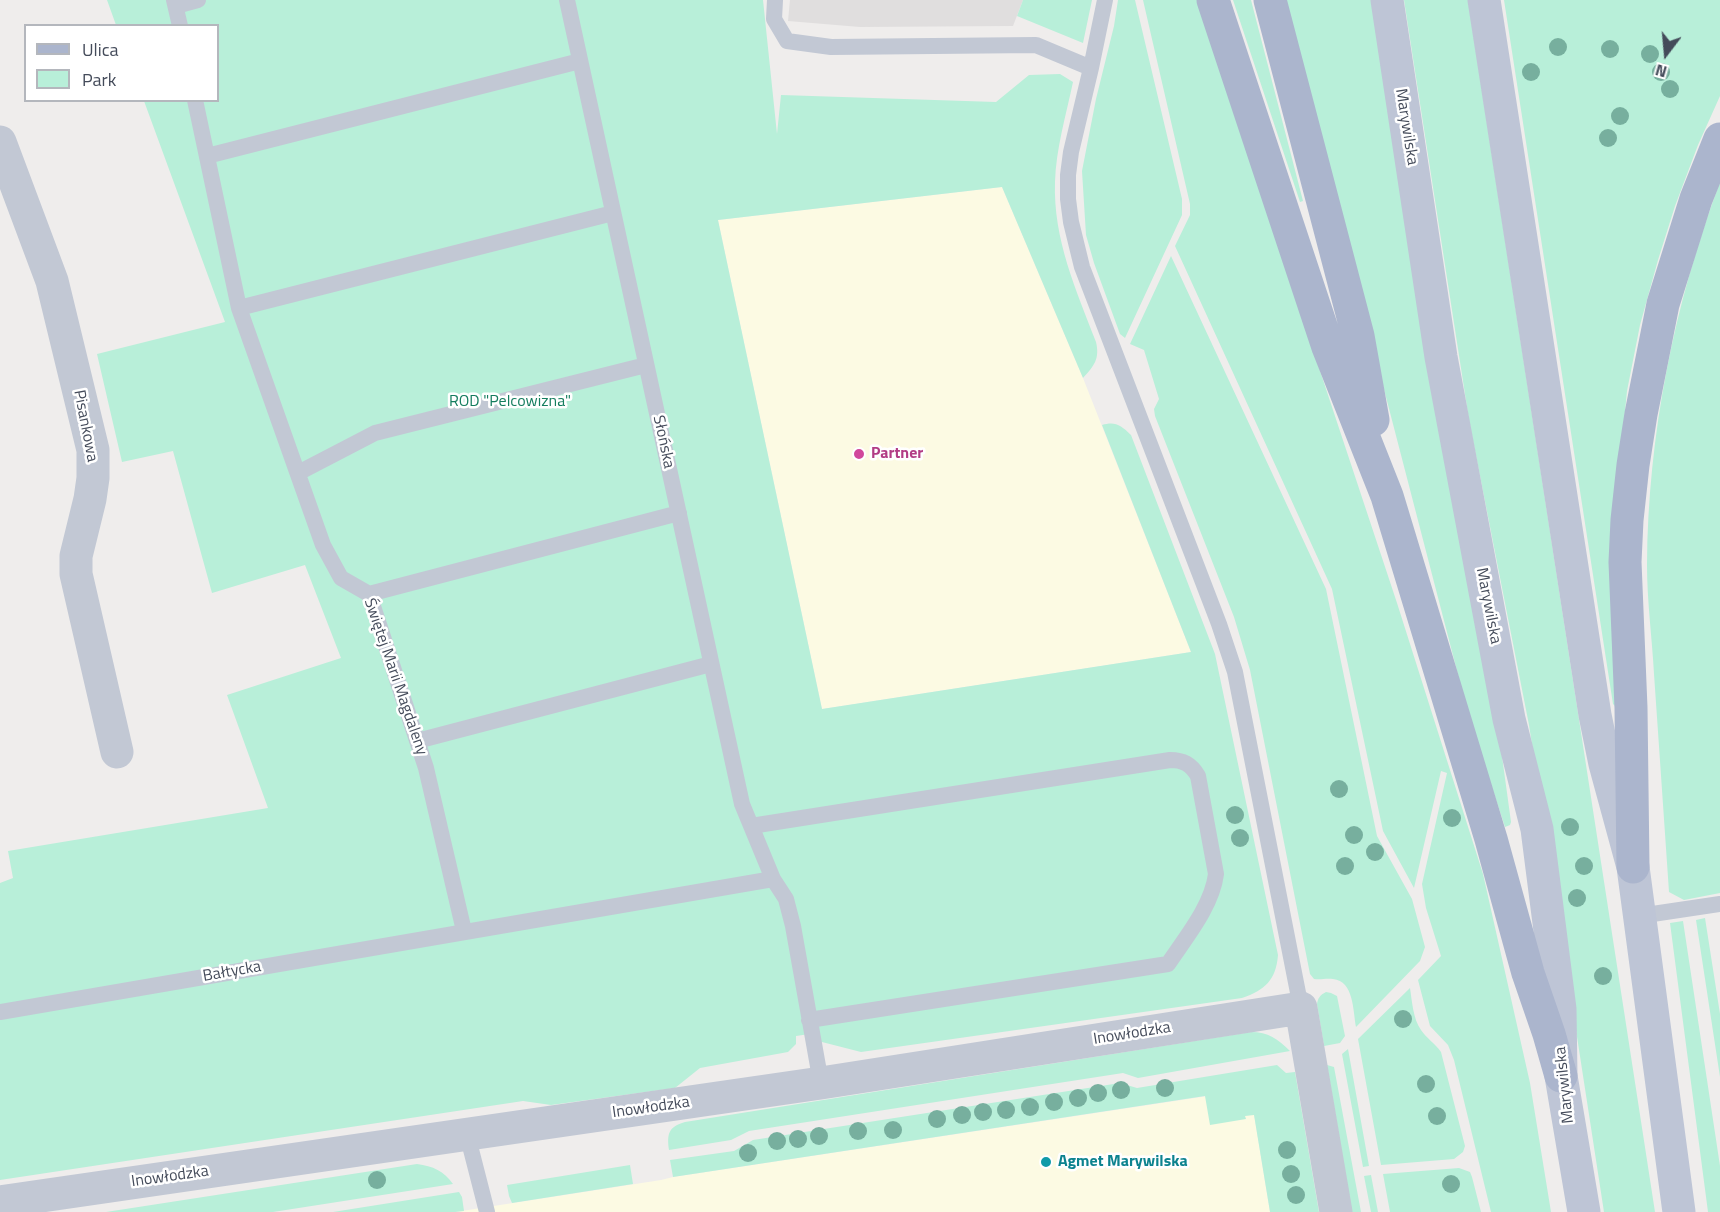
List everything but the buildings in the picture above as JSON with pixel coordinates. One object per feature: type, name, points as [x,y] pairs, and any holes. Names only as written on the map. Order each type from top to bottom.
[{"type":"main road","points":[[1213,0],[1328,347],[1387,496],[1491,839],[1528,973],[1561,1076]]},
{"type":"main road","points":[[1270,0],[1358,336],[1387,496]]},
{"type":"main road","name":"Marywilska","points":[[1387,0],[1443,368],[1509,719],[1537,828],[1560,1009],[1561,1076],[1584,1212]]},
{"type":"main road","points":[[1484,0],[1595,715],[1605,764],[1633,867]]},
{"type":"main road","points":[[1679,1212],[1633,867],[1631,719],[1625,562],[1633,465],[1663,304],[1696,199],[1720,139]]},
{"type":"street","name":"Pisankowa","points":[[0,142],[52,281],[93,450],[90,500],[76,556],[76,574],[117,752]]},
{"type":"street","name":"Inowłodzka","points":[[0,1202],[820,1083],[1301,1008]]},
{"type":"street","points":[[1301,1008],[1336,1212]]},
{"type":"lane","points":[[180,24],[175,3],[198,0]]},
{"type":"lane","name":"Słońska","points":[[567,0],[742,804],[773,879],[786,899],[820,1083]]},
{"type":"lane","points":[[775,0],[774,19],[787,41],[831,46],[1036,45],[1091,68]]},
{"type":"lane","points":[[1105,0],[1071,152],[1068,175],[1068,198],[1075,245],[1219,624],[1235,672],[1301,1008]]},
{"type":"lane","points":[[207,156],[580,61]]},
{"type":"lane","name":"Świętej Marii Magdaleny","points":[[195,102],[239,308],[323,545],[341,578],[369,594],[426,768],[464,931]]},
{"type":"lane","points":[[239,308],[613,213]]},
{"type":"lane","points":[[298,473],[375,433],[646,365]]},
{"type":"lane","points":[[369,594],[679,513]]},
{"type":"lane","points":[[417,741],[711,664]]},
{"type":"lane","points":[[751,826],[1170,760],[1180,760],[1189,765],[1198,776],[1216,874],[1214,887],[1209,901],[1168,964],[809,1020]]},
{"type":"lane","name":"Bałtycka","points":[[0,1012],[773,879]]},
{"type":"lane","points":[[1639,916],[1720,904]]},
{"type":"lane","points":[[467,1134],[486,1211]]},
{"type":"shaded area","points":[[790,0],[1023,0],[1013,26],[860,27],[788,21]]},
{"type":"shaded area","points":[[1002,187],[1083,378],[1191,652],[822,709],[718,220]]},
{"type":"shaded area","points":[[1241,1091],[1254,1114],[1270,1212],[455,1212],[673,1177]]},
{"type":"green space","name":"ROD \"Pelcowizna\"","points":[[107,0],[763,0],[777,134],[781,95],[996,102],[1029,75],[1060,74],[1073,82],[1057,157],[1055,203],[1067,264],[1097,348],[1095,362],[1083,378],[1002,187],[718,220],[822,709],[1191,652],[1102,425],[1111,423],[1121,426],[1131,435],[1215,654],[1278,955],[1275,971],[1268,983],[1242,998],[861,1052],[818,1041],[816,1033],[796,1036],[796,1044],[788,1052],[700,1068],[675,1088],[551,1105],[523,1101],[0,1180],[0,883],[13,878],[8,851],[268,808],[227,695],[341,658],[305,565],[212,593],[173,451],[122,462],[97,354],[225,322],[144,102],[219,102],[219,24],[116,24]]},
{"type":"green space","points":[[1023,0],[1092,0],[1083,43],[1017,16]]},
{"type":"green space","points":[[1118,0],[1135,0],[1182,199],[1182,215],[1125,338],[1120,334],[1086,235],[1082,171]]},
{"type":"green space","points":[[1143,0],[1197,0],[1397,603],[1483,874],[1530,1083],[1551,1212],[1491,1212],[1454,1060],[1448,1045],[1430,1026],[1418,980],[1441,956],[1426,908],[1422,884],[1447,773],[1441,771],[1414,888],[1383,831],[1332,589],[1175,246],[1190,215],[1190,204]]},
{"type":"green space","points":[[1233,0],[1251,0],[1303,201],[1300,202]]},
{"type":"green space","points":[[1283,0],[1371,0],[1428,374],[1498,727],[1511,822],[1505,827],[1469,717]]},
{"type":"green space","points":[[1404,0],[1468,0],[1655,1212],[1604,1212],[1529,725],[1469,420]]},
{"type":"green space","points":[[1504,0],[1720,0],[1720,96],[1698,145],[1675,206],[1640,325],[1627,391],[1618,483],[1615,706],[1613,704]]},
{"type":"green space","points":[[1720,182],[1720,893],[1684,900],[1669,892],[1648,592],[1649,516],[1652,467],[1667,370],[1689,275]]},
{"type":"green space","points":[[1171,256],[1326,589],[1377,836],[1412,899],[1425,947],[1420,961],[1356,1027],[1353,1005],[1345,985],[1333,979],[1314,979],[1310,974],[1250,670],[1234,617],[1155,416],[1154,409],[1159,399],[1144,350],[1130,344]]},
{"type":"green space","points":[[1705,918],[1720,1014],[1720,1077],[1696,920]]},
{"type":"green space","points":[[1683,921],[1720,1166],[1720,1212],[1708,1212],[1670,923]]},
{"type":"green space","points":[[1410,988],[1418,1026],[1441,1052],[1465,1146],[1463,1152],[1454,1159],[1381,1165],[1358,1039]]},
{"type":"green space","points":[[1326,992],[1337,996],[1345,1036],[1340,1043],[1324,1046],[1317,1004],[1322,994]]},
{"type":"green space","points":[[1251,1032],[1263,1033],[1272,1037],[1290,1051],[1138,1078],[1123,1073],[749,1131],[731,1140],[669,1150],[670,1132],[675,1126],[685,1122]]},
{"type":"green space","points":[[1348,1049],[1369,1166],[1363,1167],[1342,1054]]},
{"type":"green space","points":[[1277,1065],[1286,1073],[1295,1072],[1319,1212],[1270,1212],[1254,1115],[1245,1116],[1246,1119],[1210,1125],[1205,1096],[673,1177],[670,1160],[734,1151],[753,1140],[1120,1083],[1137,1088]]},
{"type":"green space","points":[[1327,1065],[1334,1067],[1361,1212],[1352,1212]]},
{"type":"green space","points":[[417,1164],[438,1170],[453,1184],[273,1212],[106,1212]]},
{"type":"green space","points":[[630,1165],[633,1184],[512,1203],[509,1196],[507,1185]]},
{"type":"green space","points":[[1459,1168],[1470,1172],[1481,1212],[1390,1212],[1383,1174]]},
{"type":"green space","points":[[1371,1175],[1378,1212],[1371,1212],[1364,1176]]},
{"type":"green space","points":[[459,1192],[464,1211],[333,1212]]},
{"type":"place","name":"Partner","points":[[859,454]]},
{"type":"place","name":"Agmet Marywilska","points":[[1046,1162]]}]
